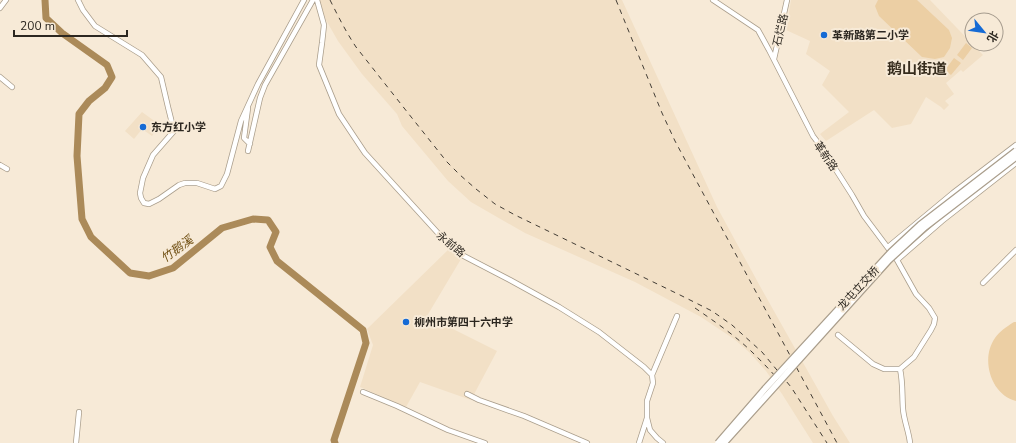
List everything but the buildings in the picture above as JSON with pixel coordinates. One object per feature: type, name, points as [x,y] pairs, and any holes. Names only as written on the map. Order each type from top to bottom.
[{"type":"main road","name":"龙屯立交桥","points":[[718,443],[764,390],[891,252],[920,225],[1016,151]]},
{"type":"main road","name":"龙屯立交桥","points":[[724,443],[889,260],[925,227],[1016,157]]},
{"type":"street","points":[[0,8],[6,0]]},
{"type":"street","points":[[78,0],[83,10],[95,26],[142,55],[161,77],[174,131],[153,155],[143,178],[140,193],[141,198],[144,203],[149,204],[179,185],[185,183],[197,183],[215,189],[221,186],[227,174],[241,121],[249,102],[304,0]]},
{"type":"street","points":[[248,151],[260,98],[265,85],[313,0]]},
{"type":"street","name":"永前路","points":[[317,0],[324,25],[319,65],[339,114],[365,154],[447,243],[460,254],[559,307],[599,332],[644,367],[652,376]]},
{"type":"street","name":"革新路","points":[[713,0],[758,30],[813,136],[864,216],[897,260],[916,294],[935,318],[931,330],[914,357],[900,369]]},
{"type":"street","name":"石烂路","points":[[774,59],[787,0]]},
{"type":"street","points":[[0,77],[12,87]]},
{"type":"street","points":[[249,102],[244,138],[250,144]]},
{"type":"street","points":[[888,247],[953,193],[1016,145]]},
{"type":"street","points":[[897,260],[942,221],[1016,164]]},
{"type":"street","points":[[0,165],[7,169]]},
{"type":"street","points":[[983,283],[1016,250]]},
{"type":"street","points":[[663,443],[650,430],[647,418],[647,401],[653,383],[652,376],[677,316]]},
{"type":"street","points":[[838,335],[873,364],[884,369],[900,369],[902,376],[904,422],[910,443]]},
{"type":"street","points":[[363,392],[448,430],[484,443]]},
{"type":"street","points":[[466,394],[524,416],[587,443]]},
{"type":"street","points":[[76,443],[79,412]]},
{"type":"street","points":[[638,443],[647,418]]},
{"type":"shaded area","points":[[319,0],[622,0],[717,207],[833,416],[850,443],[813,443],[766,371],[749,352],[734,339],[701,317],[635,282],[525,233],[471,202],[448,181],[402,126],[397,114],[362,74],[338,41],[326,20]]},
{"type":"shaded area","points":[[791,0],[930,0],[964,35],[964,52],[980,52],[983,55],[963,72],[961,70],[946,83],[954,94],[945,101],[949,105],[944,110],[926,97],[911,124],[892,128],[874,110],[826,141],[820,134],[849,112],[822,85],[830,71],[806,54],[810,41],[786,30]]},
{"type":"shaded area","points":[[878,0],[917,0],[949,30],[952,38],[950,48],[944,57],[935,59],[922,57],[879,16],[875,6]]},
{"type":"shaded area","points":[[964,46],[964,52],[969,52],[963,60],[957,55]]},
{"type":"shaded area","points":[[954,58],[961,63],[951,75],[945,70]]},
{"type":"shaded area","name":"东方红小学","points":[[142,112],[160,125],[152,136],[142,129],[134,139],[125,131]]},
{"type":"shaded area","name":"柳州市第四十六中学","points":[[449,249],[461,259],[427,316],[497,351],[471,400],[420,382],[406,407],[360,387],[373,345],[367,329]]},
{"type":"shaded area","points":[[1016,322],[1016,401],[1000,392],[994,384],[988,366],[988,356],[995,338],[1003,329]]},
{"type":"waterway","name":"竹鹅溪","points":[[45,0],[46,18],[62,33],[107,65],[112,77],[105,88],[89,101],[79,114],[77,156],[82,219],[91,237],[130,273],[149,276],[173,268],[222,228],[253,219],[268,220],[276,232],[270,247],[277,261],[363,330],[366,343],[334,440],[335,443]]},
{"type":"railway","points":[[330,0],[345,30],[356,47],[447,162],[460,175],[495,204],[712,311],[732,325],[762,352],[791,387],[827,443]]},
{"type":"railway","points":[[616,0],[675,141],[837,443]]},
{"type":"railway","points":[[695,308],[741,342],[777,378]]},
{"type":"place","name":"革新路第二小学","points":[[824,35]]},
{"type":"place","name":"东方红小学","points":[[143,127]]},
{"type":"place","name":"柳州市第四十六中学","points":[[406,322]]},
{"type":"district","name":"鹅山街道","points":[[917,69]]}]
